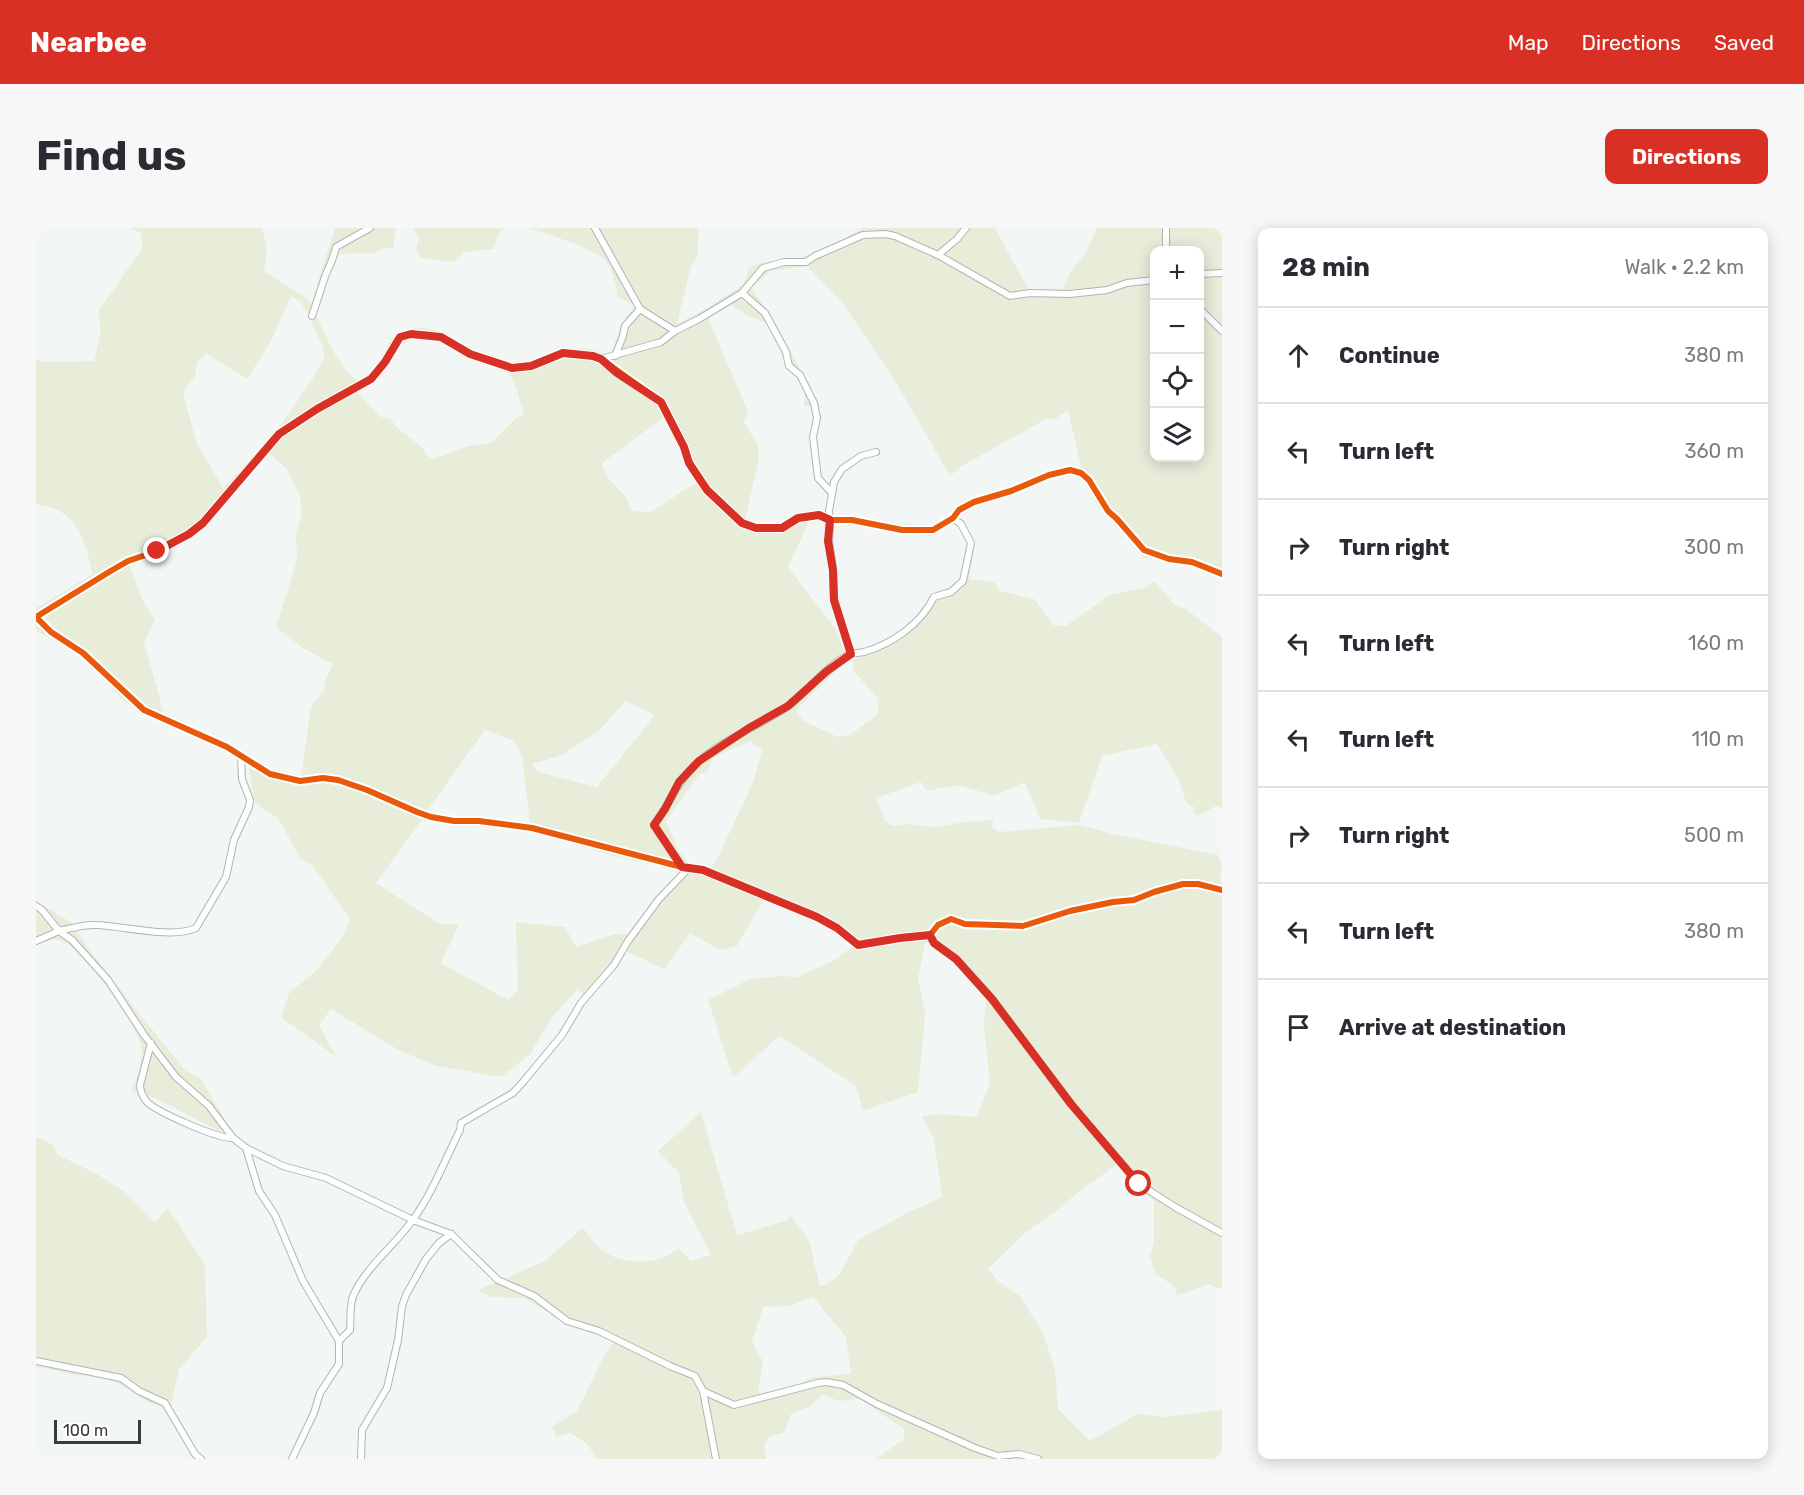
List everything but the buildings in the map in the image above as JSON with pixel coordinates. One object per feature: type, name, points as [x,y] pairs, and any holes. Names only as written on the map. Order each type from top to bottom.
[{"type":"street","points":[[312,316],[336,247],[370,228]]},
{"type":"street","points":[[595,228],[640,309],[675,330]]},
{"type":"street","points":[[938,255],[966,228]]},
{"type":"street","points":[[1166,228],[1166,246]]},
{"type":"street","points":[[601,359],[661,342],[675,330],[699,319],[742,292],[763,268],[784,262],[806,262],[863,235],[895,236],[938,255],[1010,296],[1107,290],[1127,283],[1150,281]]},
{"type":"street","points":[[1204,274],[1222,273]]},
{"type":"street","points":[[742,292],[765,313],[786,352],[789,366],[800,375],[814,403],[817,418],[813,437],[818,478],[831,492]]},
{"type":"street","points":[[615,356],[625,326],[640,309]]},
{"type":"street","points":[[1204,313],[1222,331]]},
{"type":"street","points":[[1222,574],[1191,562],[1169,559],[1143,550],[1117,519],[1108,512],[1089,480],[1081,473],[1070,470],[1049,475],[1011,491],[974,502],[959,510],[953,518],[933,530],[902,530],[852,520],[830,520],[819,515],[798,518],[782,528],[756,528],[742,523],[707,490],[689,463],[684,447],[661,402],[617,373],[601,359],[563,353],[531,366],[512,368],[470,354],[441,337],[411,334],[400,337],[385,362],[371,379],[317,409],[279,434],[203,523],[189,534],[157,551],[128,561],[36,617],[51,632],[83,653],[144,710],[241,755],[270,774],[300,781],[323,778],[346,782],[431,817],[532,828],[682,867],[703,870],[817,917],[837,928],[858,945],[930,935],[938,925],[951,919],[965,924],[1023,926],[1070,911],[1134,900],[1183,884],[1198,884],[1222,890]]},
{"type":"street","points":[[851,654],[834,600],[833,570],[828,541],[831,492],[842,469],[861,456],[876,452]]},
{"type":"street","points":[[339,1341],[350,1330],[353,1295],[370,1269],[390,1249],[413,1220],[460,1130],[461,1123],[513,1093],[524,1082],[562,1035],[581,1003],[614,965],[628,941],[659,899],[685,872],[654,825],[679,782],[699,761],[788,706],[827,671],[851,654],[865,651],[898,637],[929,607],[934,597],[951,592],[963,581],[971,543],[961,524],[953,518]]},
{"type":"street","points":[[36,941],[59,931],[95,925],[174,932],[196,928],[226,877],[234,840],[249,807],[250,800],[242,779],[241,755]]},
{"type":"street","points":[[36,906],[59,931],[72,940],[108,981],[144,1035],[176,1077],[209,1106],[232,1138],[246,1148],[283,1166],[326,1179],[413,1220],[451,1234],[498,1280],[534,1296],[567,1321],[599,1331],[695,1376],[703,1391],[716,1459]]},
{"type":"street","points":[[930,935],[934,943],[956,959],[992,999],[1071,1104],[1139,1184],[1222,1233]]},
{"type":"street","points":[[151,1042],[140,1085],[140,1092],[148,1103],[205,1132],[225,1139],[232,1138]]},
{"type":"street","points":[[246,1148],[259,1191],[275,1215],[303,1281],[339,1341],[339,1364],[320,1393],[314,1413],[292,1459]]},
{"type":"street","points":[[361,1459],[362,1430],[387,1388],[406,1295],[426,1259],[439,1243],[451,1234]]},
{"type":"street","points":[[36,1361],[121,1378],[139,1391],[159,1399],[165,1403],[195,1454],[201,1459]]},
{"type":"street","points":[[703,1391],[734,1405],[826,1382],[843,1385],[877,1404],[975,1448],[998,1456],[1019,1454],[1038,1459]]},
{"type":"green space","points":[[131,228],[262,228],[267,248],[264,271],[303,296],[311,304],[335,228],[396,228],[393,248],[384,248],[373,253],[339,254],[316,315],[340,361],[346,370],[360,382],[378,366],[396,335],[417,328],[437,331],[477,353],[510,363],[534,361],[581,348],[608,356],[614,347],[620,327],[635,305],[618,297],[611,270],[602,258],[577,245],[528,228],[699,228],[697,258],[691,266],[677,324],[743,285],[749,268],[759,263],[797,259],[825,249],[863,228],[995,228],[1028,289],[1062,290],[1071,271],[1086,252],[1097,228],[1222,228],[1222,577],[1173,561],[1143,558],[1124,531],[1099,509],[1086,482],[1074,475],[1051,477],[1031,487],[966,509],[958,516],[975,542],[969,579],[994,582],[1000,591],[1034,599],[1053,625],[1066,626],[1110,595],[1145,588],[1154,581],[1175,605],[1186,609],[1222,637],[1222,808],[1216,806],[1198,816],[1193,812],[1195,808],[1186,802],[1178,778],[1157,744],[1102,756],[1079,823],[1040,819],[1025,782],[994,796],[958,785],[927,791],[921,782],[876,798],[885,821],[892,826],[905,824],[935,827],[993,819],[992,827],[999,832],[1079,825],[1218,855],[1221,868],[1219,881],[1222,882],[1222,1288],[1209,1284],[1177,1296],[1175,1287],[1155,1273],[1150,1256],[1154,1242],[1154,1201],[1132,1183],[1116,1165],[1026,1232],[988,1269],[999,1282],[1020,1296],[1043,1333],[1055,1369],[1058,1409],[1090,1441],[1137,1414],[1163,1417],[1222,1410],[1222,1459],[876,1459],[904,1439],[904,1429],[860,1399],[838,1401],[822,1394],[811,1406],[790,1415],[785,1432],[771,1436],[764,1445],[766,1459],[598,1459],[586,1443],[570,1433],[556,1437],[552,1427],[577,1411],[604,1356],[614,1342],[563,1321],[524,1298],[491,1297],[478,1290],[543,1262],[583,1228],[599,1248],[620,1259],[652,1261],[678,1248],[691,1261],[711,1255],[684,1202],[679,1173],[658,1151],[701,1112],[737,1235],[785,1221],[791,1216],[809,1241],[820,1286],[826,1285],[839,1275],[858,1240],[942,1197],[934,1139],[922,1116],[939,1114],[977,1117],[990,1083],[984,1025],[986,999],[960,966],[929,943],[925,943],[918,979],[925,1013],[918,1092],[863,1111],[856,1086],[780,1036],[733,1077],[708,1000],[750,979],[797,977],[835,960],[853,946],[826,925],[804,913],[789,910],[764,899],[737,946],[720,950],[690,933],[664,969],[628,952],[627,935],[611,963],[584,997],[578,988],[550,1020],[530,1054],[501,1077],[437,1066],[400,1051],[331,1009],[319,1025],[336,1057],[281,1017],[289,993],[316,971],[345,933],[350,919],[312,865],[300,858],[278,818],[254,801],[249,768],[287,783],[300,784],[311,707],[325,689],[325,681],[333,664],[303,648],[276,627],[297,560],[296,534],[302,514],[300,496],[286,468],[269,453],[202,531],[177,547],[130,566],[142,599],[155,620],[144,642],[167,725],[125,702],[78,653],[36,631],[36,608],[93,574],[86,547],[73,522],[56,510],[36,504],[36,359],[44,362],[94,361],[101,331],[98,312],[143,247],[141,233]],"holes":[[[807,266],[842,302],[894,379],[950,476],[960,467],[1044,420],[1055,419],[1068,410],[1081,467],[1060,469],[964,503],[943,521],[934,525],[887,524],[898,532],[931,537],[949,525],[957,523],[967,545],[960,579],[948,588],[935,591],[926,606],[920,609],[927,614],[919,624],[894,644],[884,648],[852,660],[844,650],[835,628],[788,567],[810,519],[809,512],[787,518],[784,524],[759,524],[745,521],[759,458],[758,445],[744,422],[748,412],[708,318],[731,304],[747,315],[766,323],[785,356],[788,368],[799,380],[805,392],[804,406],[821,407],[770,314],[751,288],[771,271]],[[291,296],[301,302],[309,317],[323,347],[324,358],[279,428],[223,488],[196,442],[183,392],[195,376],[197,362],[207,354],[247,379],[270,343]],[[411,339],[439,341],[468,357],[507,372],[514,381],[524,414],[515,419],[491,443],[469,446],[433,459],[426,455],[423,448],[389,418],[381,417],[358,393],[380,377],[392,362],[399,346]],[[664,417],[682,457],[697,482],[651,512],[631,511],[626,498],[607,476],[602,463]],[[852,660],[854,672],[879,699],[878,714],[850,735],[838,737],[803,721],[796,710],[846,661]],[[625,701],[655,715],[597,787],[538,772],[532,764],[562,755],[600,730]],[[485,730],[514,741],[522,756],[530,824],[475,816],[452,818],[426,812]],[[750,741],[762,750],[753,783],[710,869],[690,864],[679,852],[666,821],[699,775],[707,771],[714,757]],[[422,820],[440,824],[534,831],[609,855],[680,872],[628,934],[615,934],[576,947],[565,927],[516,922],[518,990],[508,1000],[441,963],[459,924],[440,924],[376,883]],[[813,1297],[846,1337],[851,1374],[812,1377],[800,1384],[762,1394],[758,1392],[763,1362],[752,1342],[763,1307],[789,1306]]]},
{"type":"green space","points":[[413,228],[505,228],[500,232],[493,249],[464,252],[453,262],[421,258],[416,250],[419,238]]},
{"type":"green space","points":[[36,901],[72,923],[87,947],[186,1071],[202,1080],[229,1127],[219,1131],[155,1098],[132,1091],[142,1051],[132,1025],[110,990],[71,947],[55,939],[36,945]]},
{"type":"green space","points":[[36,1137],[53,1145],[58,1155],[97,1174],[126,1193],[155,1222],[168,1208],[205,1265],[207,1337],[179,1369],[169,1413],[161,1406],[149,1403],[121,1385],[101,1377],[74,1375],[36,1367]]},
{"type":"cycle path","points":[[36,617],[128,561],[157,551],[189,534],[203,523],[279,434],[317,409],[371,379],[385,362],[400,337],[411,334],[441,337],[470,354],[512,368],[531,366],[563,353],[601,359],[661,402],[684,447],[689,463],[707,490],[742,523],[756,528],[782,528],[798,518],[819,515],[830,520],[852,520],[902,530],[933,530],[953,518],[959,510],[974,502],[1011,491],[1049,475],[1070,470],[1081,473],[1089,480],[1108,511],[1144,550],[1169,559],[1192,562],[1222,574]]},
{"type":"cycle path","points":[[36,617],[51,632],[83,653],[144,710],[227,747],[270,774],[300,781],[323,778],[338,780],[431,817],[532,828],[682,867],[703,870],[817,917],[837,928],[858,945],[930,935],[938,925],[951,919],[965,924],[1023,926],[1070,911],[1134,900],[1183,884],[1198,884],[1222,890]]},
{"type":"route","points":[[157,551],[189,534],[203,523],[279,434],[317,409],[371,379],[385,362],[400,337],[411,334],[441,337],[470,354],[512,368],[531,366],[563,353],[601,359],[617,373],[661,402],[668,420],[684,447],[689,463],[707,490],[742,523],[756,528],[782,528],[798,518],[819,515],[830,520],[828,541],[833,570],[834,600],[851,654],[827,671],[788,706],[699,761],[679,782],[654,825],[682,867],[703,870],[817,917],[837,928],[858,945],[930,935],[934,943],[956,959],[992,999],[1038,1063],[1139,1184]]}]
